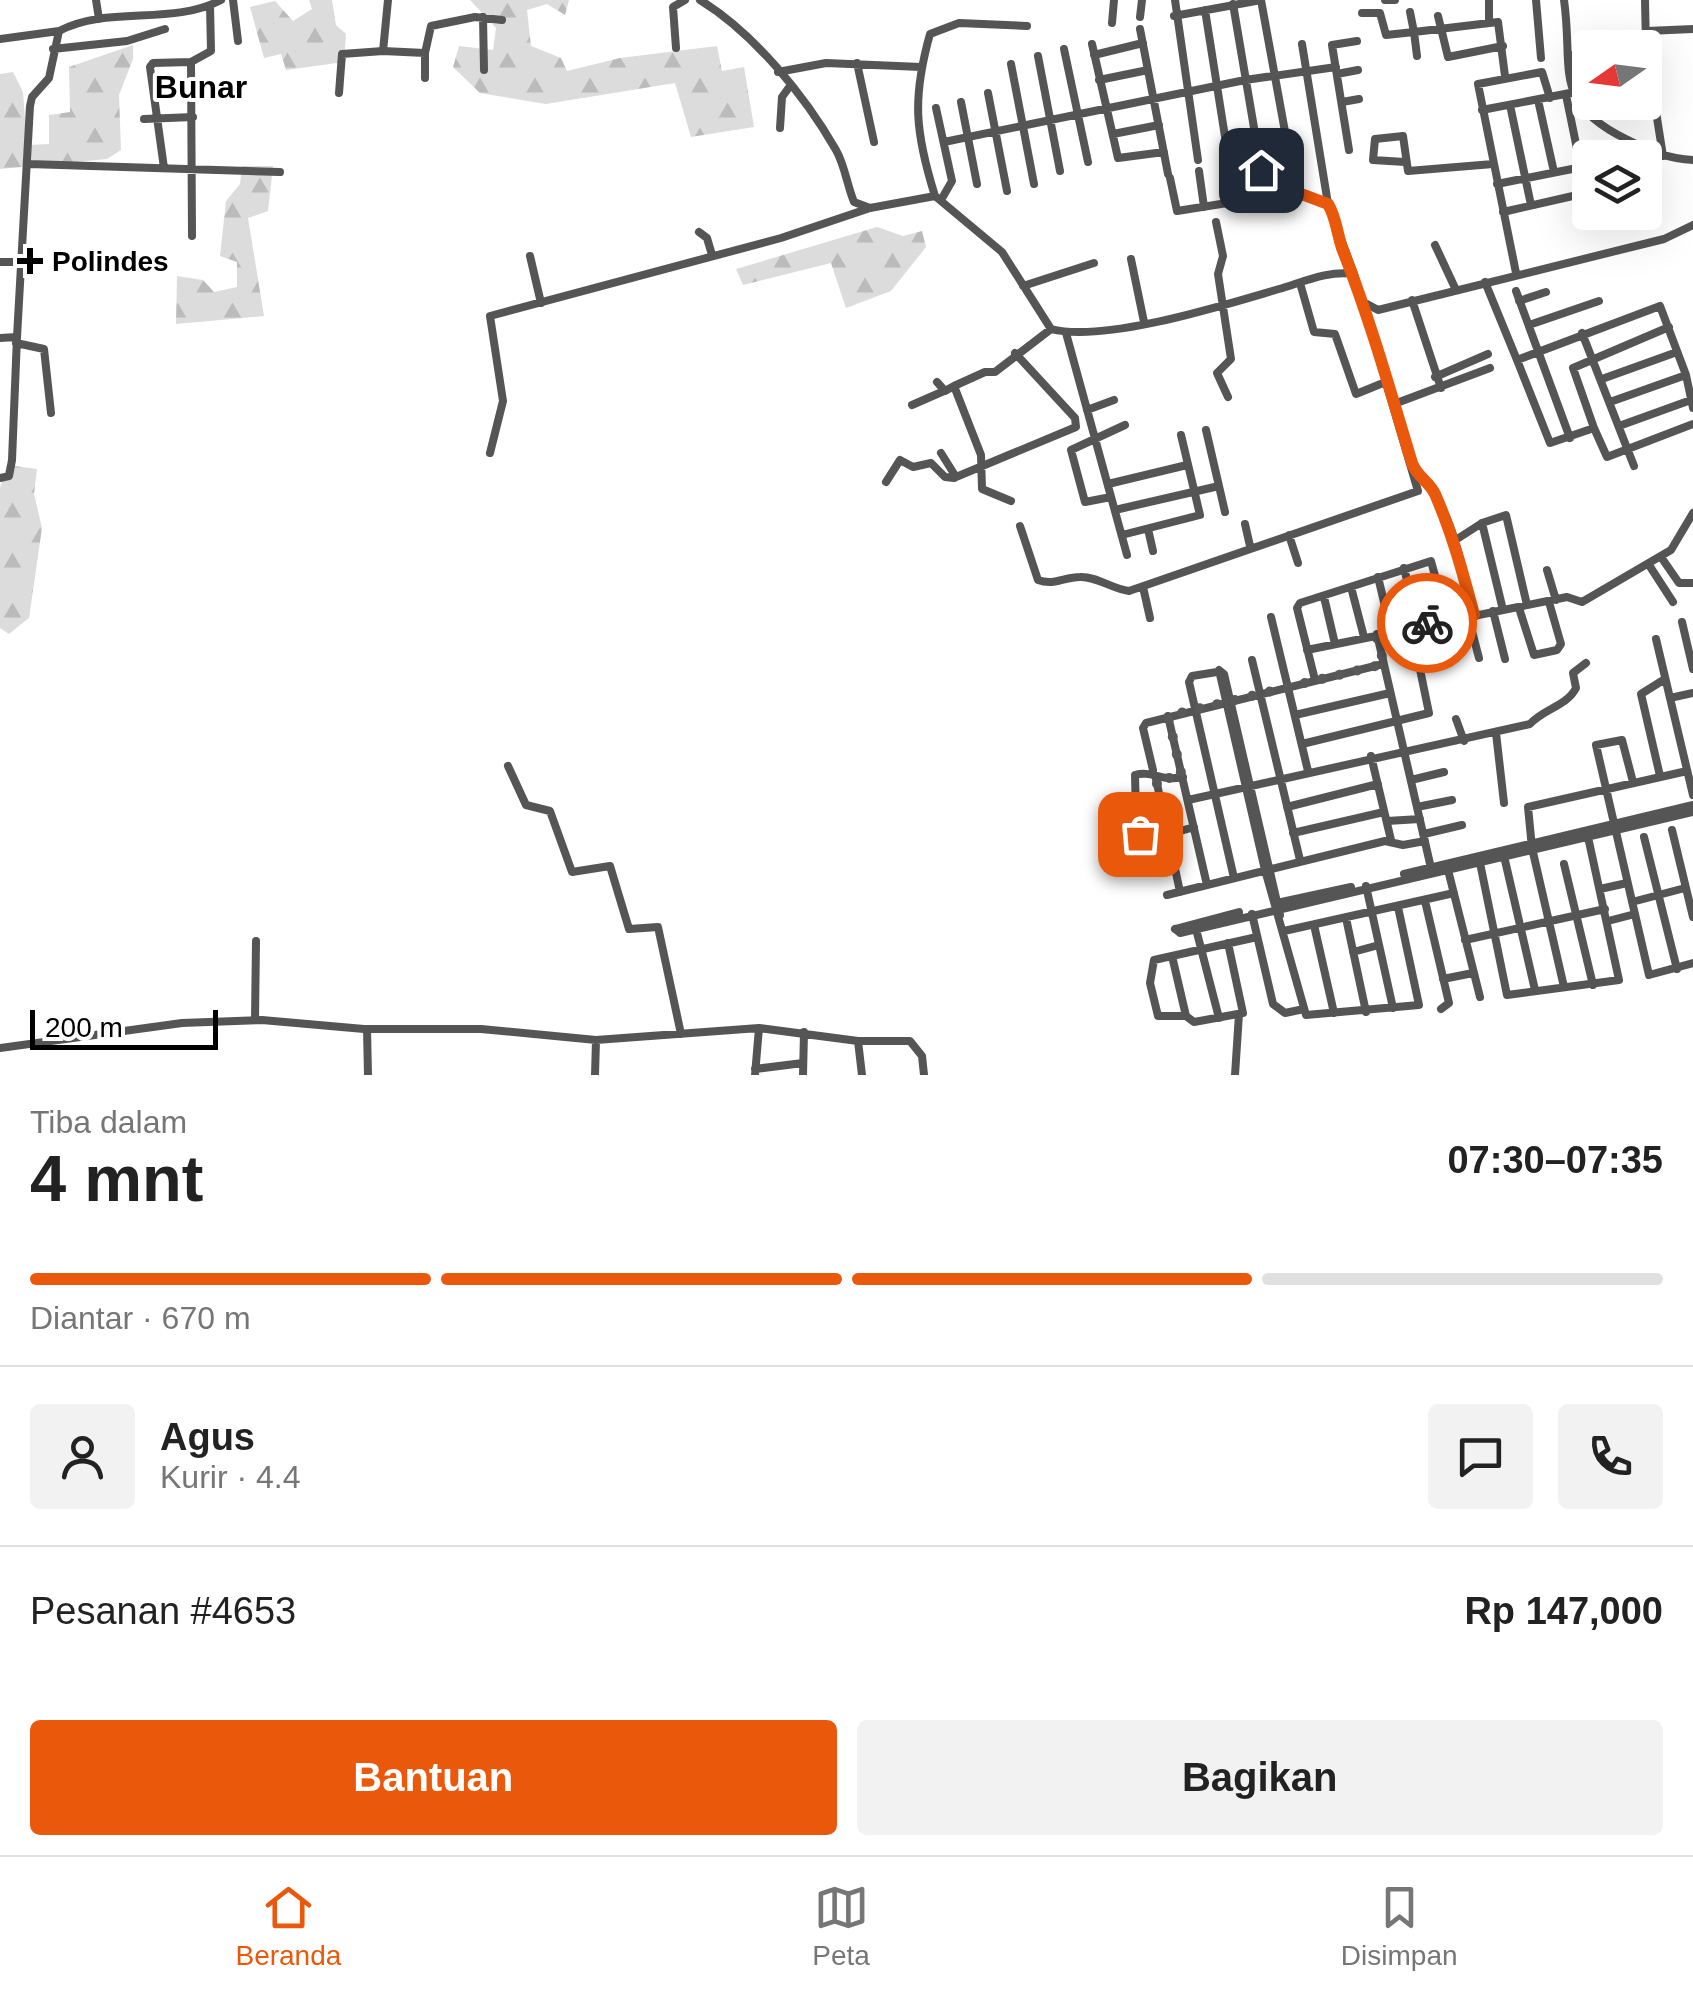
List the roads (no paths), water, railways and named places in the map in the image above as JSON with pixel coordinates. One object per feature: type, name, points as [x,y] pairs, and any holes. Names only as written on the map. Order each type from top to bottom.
[{"type":"street","points":[[96,0],[100,19]]},
{"type":"street","points":[[0,39],[221,0]]},
{"type":"street","points":[[234,0],[238,41]]},
{"type":"street","points":[[383,51],[388,0]]},
{"type":"street","points":[[676,48],[674,7],[685,0]]},
{"type":"street","points":[[700,0],[725,18],[790,86],[834,147],[854,202],[870,208]]},
{"type":"street","points":[[1112,23],[1114,0]]},
{"type":"street","points":[[1140,17],[1142,0]]},
{"type":"street","points":[[1175,0],[1185,95],[1198,160]]},
{"type":"street","points":[[1174,16],[1261,0],[1296,192]]},
{"type":"street","points":[[1385,0],[1395,0]]},
{"type":"street","points":[[1488,21],[1490,0]]},
{"type":"street","points":[[1536,0],[1541,58]]},
{"type":"street","points":[[1564,0],[1569,93],[1577,140]]},
{"type":"street","points":[[1645,0],[1647,30]]},
{"type":"street","points":[[164,168],[151,65],[191,62],[211,50],[210,4]]},
{"type":"street","points":[[1232,4],[1266,198]]},
{"type":"street","points":[[1205,10],[1214,89],[1229,162]]},
{"type":"street","points":[[1466,11],[1468,24]]},
{"type":"street","points":[[1410,12],[1417,56]]},
{"type":"street","points":[[1362,13],[1380,14],[1386,35],[1488,21],[1501,26],[1505,76]]},
{"type":"street","points":[[1438,16],[1448,57],[1502,46]]},
{"type":"street","points":[[483,17],[484,70]]},
{"type":"street","points":[[424,78],[424,53],[431,26],[483,17],[502,20]]},
{"type":"street","points":[[1027,26],[959,22],[932,32],[920,68],[916,127],[938,198],[1002,252],[1051,329],[1066,333],[1144,322],[1222,306],[1328,274],[1354,274]]},
{"type":"street","points":[[53,49],[127,41],[166,29]]},
{"type":"street","points":[[1140,29],[1177,210],[1296,192],[1328,204]]},
{"type":"street","points":[[1662,30],[1693,29]]},
{"type":"street","points":[[0,478],[8,476],[12,460],[19,262],[32,96],[47,83],[60,31]]},
{"type":"street","points":[[1350,150],[1332,45],[1357,41]]},
{"type":"street","points":[[1094,54],[1143,43]]},
{"type":"street","points":[[1092,44],[1122,161],[1164,152]]},
{"type":"street","points":[[1020,526],[1038,580],[1049,584],[1082,576],[1107,589],[1142,588],[1250,546],[1418,491],[1417,476],[1365,302],[1328,204],[1302,44]]},
{"type":"street","points":[[1064,48],[1088,162]]},
{"type":"street","points":[[339,93],[342,54],[424,53]]},
{"type":"street","points":[[1038,56],[1060,171]]},
{"type":"street","points":[[1568,56],[1572,56]]},
{"type":"street","points":[[191,62],[192,236]]},
{"type":"street","points":[[778,72],[857,63],[920,68]]},
{"type":"street","points":[[857,63],[874,142]]},
{"type":"street","points":[[1011,64],[1034,184]]},
{"type":"street","points":[[1099,80],[1148,70]]},
{"type":"street","points":[[944,142],[1245,80],[1306,71],[1358,70]]},
{"type":"street","points":[[1516,273],[1478,82],[1542,72],[1550,98]]},
{"type":"street","points":[[780,128],[782,97],[790,86]]},
{"type":"street","points":[[988,93],[1007,191]]},
{"type":"street","points":[[1569,93],[1593,122],[1663,156],[1693,160]]},
{"type":"street","points":[[1482,110],[1569,93]]},
{"type":"street","points":[[1342,102],[1358,99]]},
{"type":"street","points":[[1538,100],[1554,172]]},
{"type":"street","points":[[961,102],[977,184]]},
{"type":"street","points":[[1510,105],[1531,206]]},
{"type":"street","points":[[490,453],[503,401],[490,316],[781,238],[870,208],[938,198],[952,181],[936,108]]},
{"type":"street","points":[[144,119],[193,116]]},
{"type":"street","points":[[1657,120],[1663,156]]},
{"type":"street","points":[[1113,134],[1159,126]]},
{"type":"street","points":[[1405,162],[1374,160],[1378,136],[1403,136],[1408,171],[1493,164]]},
{"type":"street","points":[[1256,146],[1286,140]]},
{"type":"street","points":[[29,164],[280,172]]},
{"type":"street","points":[[1498,184],[1572,168]]},
{"type":"street","points":[[1200,172],[1204,207]]},
{"type":"street","points":[[1233,172],[1238,201]]},
{"type":"street","points":[[1503,212],[1572,196]]},
{"type":"street","points":[[1216,222],[1223,256],[1218,269],[1231,359],[1217,373],[1228,397]]},
{"type":"street","points":[[1365,302],[1378,310],[1664,239],[1693,225]]},
{"type":"street","points":[[699,232],[707,238],[712,255]]},
{"type":"street","points":[[1435,245],[1456,290]]},
{"type":"street","points":[[530,256],[542,303]]},
{"type":"street","points":[[1131,259],[1144,322]]},
{"type":"street","points":[[0,262],[19,262]]},
{"type":"street","points":[[1023,286],[1094,263]]},
{"type":"street","points":[[1485,282],[1548,442],[1594,428]]},
{"type":"street","points":[[1300,283],[1314,332],[1336,334],[1356,394],[1388,381]]},
{"type":"street","points":[[1546,292],[1518,296],[1570,438]]},
{"type":"street","points":[[1412,300],[1441,388]]},
{"type":"street","points":[[1529,325],[1599,301]]},
{"type":"street","points":[[1517,360],[1658,306],[1686,375],[1692,404],[1619,426]]},
{"type":"street","points":[[1669,328],[1573,369],[1604,456],[1693,424]]},
{"type":"street","points":[[912,405],[984,372],[995,372],[1051,329]]},
{"type":"street","points":[[1066,333],[1127,555]]},
{"type":"street","points":[[1582,333],[1634,466]]},
{"type":"street","points":[[0,338],[44,348],[51,412]]},
{"type":"street","points":[[1602,379],[1677,352]]},
{"type":"street","points":[[886,482],[899,460],[913,467],[932,463],[944,477],[954,478],[1077,424],[1015,354]]},
{"type":"street","points":[[1435,377],[1488,354]]},
{"type":"street","points":[[1394,404],[1490,368]]},
{"type":"street","points":[[1610,402],[1686,375]]},
{"type":"street","points":[[937,382],[950,389],[982,466],[982,489],[1012,501]]},
{"type":"street","points":[[1086,410],[1114,400]]},
{"type":"street","points":[[1111,497],[1085,501],[1072,450],[1125,425]]},
{"type":"street","points":[[1206,430],[1226,512]]},
{"type":"street","points":[[1122,535],[1199,516],[1180,435]]},
{"type":"street","points":[[942,453],[954,478]]},
{"type":"street","points":[[1108,484],[1187,465]]},
{"type":"street","points":[[1417,476],[1432,488],[1454,541],[1479,658]]},
{"type":"street","points":[[1115,510],[1219,486]]},
{"type":"street","points":[[1308,650],[1567,597],[1582,602],[1661,556],[1678,540],[1693,513]]},
{"type":"street","points":[[1454,541],[1502,515],[1509,518],[1534,654],[1560,644],[1547,570]]},
{"type":"street","points":[[1245,524],[1250,546]]},
{"type":"street","points":[[1482,524],[1505,658]]},
{"type":"street","points":[[1148,529],[1154,551]]},
{"type":"street","points":[[1288,535],[1298,563]]},
{"type":"street","points":[[1661,556],[1679,583],[1693,584]]},
{"type":"street","points":[[1315,680],[1298,604],[1431,561],[1449,663]]},
{"type":"street","points":[[1648,564],[1674,602]]},
{"type":"street","points":[[1302,744],[1397,722],[1430,710],[1404,568]]},
{"type":"street","points":[[1378,576],[1391,631]]},
{"type":"street","points":[[1352,587],[1364,637]]},
{"type":"street","points":[[1142,588],[1150,618]]},
{"type":"street","points":[[1324,597],[1335,644]]},
{"type":"street","points":[[1271,616],[1308,771]]},
{"type":"street","points":[[1682,622],[1693,669]]},
{"type":"street","points":[[1376,634],[1431,869]]},
{"type":"street","points":[[1656,639],[1693,795]]},
{"type":"street","points":[[1252,660],[1300,860]]},
{"type":"street","points":[[1188,800],[1372,756],[1464,741],[1530,724],[1540,712],[1570,698],[1576,688],[1573,673],[1586,663]]},
{"type":"street","points":[[1180,892],[1143,725],[1384,664]]},
{"type":"street","points":[[1234,878],[1190,679],[1217,672],[1308,1016],[1420,1003],[1398,907]]},
{"type":"street","points":[[1660,776],[1641,694],[1665,679]]},
{"type":"street","points":[[1295,714],[1390,693]]},
{"type":"street","points":[[1670,698],[1693,693]]},
{"type":"street","points":[[1168,716],[1208,884]]},
{"type":"street","points":[[1456,720],[1464,741]]},
{"type":"street","points":[[1496,733],[1504,803]]},
{"type":"street","points":[[1633,782],[1620,738],[1596,746],[1648,975],[1693,962]]},
{"type":"street","points":[[1372,756],[1391,840]]},
{"type":"street","points":[[508,766],[526,806],[550,811],[572,872],[610,866],[629,929],[658,927],[681,1034]]},
{"type":"street","points":[[1564,988],[1532,845],[1530,804],[1687,770]]},
{"type":"street","points":[[1140,834],[1133,776],[1146,772],[1182,777]]},
{"type":"street","points":[[1411,780],[1444,772]]},
{"type":"street","points":[[1287,806],[1378,784]]},
{"type":"street","points":[[1417,807],[1452,800]]},
{"type":"street","points":[[1447,866],[1480,863],[1532,845],[1588,837],[1693,805]]},
{"type":"street","points":[[1136,815],[1162,809]]},
{"type":"street","points":[[1278,908],[1196,929],[1175,932],[1532,845],[1693,812]]},
{"type":"street","points":[[1293,833],[1386,816],[1420,819]]},
{"type":"street","points":[[1167,895],[1391,840],[1403,844],[1462,825]]},
{"type":"street","points":[[1168,835],[1194,828]]},
{"type":"street","points":[[1672,830],[1693,916]]},
{"type":"street","points":[[1644,836],[1677,968]]},
{"type":"street","points":[[1480,863],[1507,995],[1592,985],[1620,978],[1588,837]]},
{"type":"street","points":[[1504,856],[1535,990]]},
{"type":"street","points":[[1564,864],[1592,985]]},
{"type":"street","points":[[1447,866],[1480,997]]},
{"type":"street","points":[[1600,889],[1627,883]]},
{"type":"street","points":[[1366,886],[1393,1008]]},
{"type":"street","points":[[1632,902],[1686,888]]},
{"type":"street","points":[[1284,932],[1454,893]]},
{"type":"street","points":[[1426,900],[1449,1003],[1441,1009]]},
{"type":"street","points":[[1466,940],[1605,909]]},
{"type":"street","points":[[1252,914],[1273,1004],[1285,1013],[1304,1009]]},
{"type":"street","points":[[1608,921],[1635,914]]},
{"type":"street","points":[[1346,918],[1366,1012]]},
{"type":"street","points":[[1314,925],[1334,1013]]},
{"type":"street","points":[[1196,929],[1219,1018]]},
{"type":"street","points":[[1228,943],[1244,1012],[1194,1022],[1186,1016],[1162,1017],[1156,1010],[1152,964],[1172,956],[1228,943],[1256,938]]},
{"type":"street","points":[[255,1020],[256,941]]},
{"type":"street","points":[[1353,952],[1379,945]]},
{"type":"street","points":[[1172,956],[1186,1016]]},
{"type":"street","points":[[1443,979],[1473,972]]},
{"type":"street","points":[[1235,1075],[1239,1014]]},
{"type":"street","points":[[0,1048],[182,1022],[255,1020],[368,1029],[480,1029],[596,1040],[759,1028],[858,1041],[910,1041],[922,1056],[924,1075]]},
{"type":"street","points":[[759,1028],[755,1072],[803,1063]]},
{"type":"street","points":[[368,1029],[368,1075]]},
{"type":"street","points":[[803,1075],[804,1032]]},
{"type":"street","points":[[595,1075],[596,1040]]},
{"type":"street","points":[[858,1041],[862,1075]]},
{"type":"place","name":"Polindes","points":[[30,261]]},
{"type":"district","name":"Bunar","points":[[201,87]]}]
